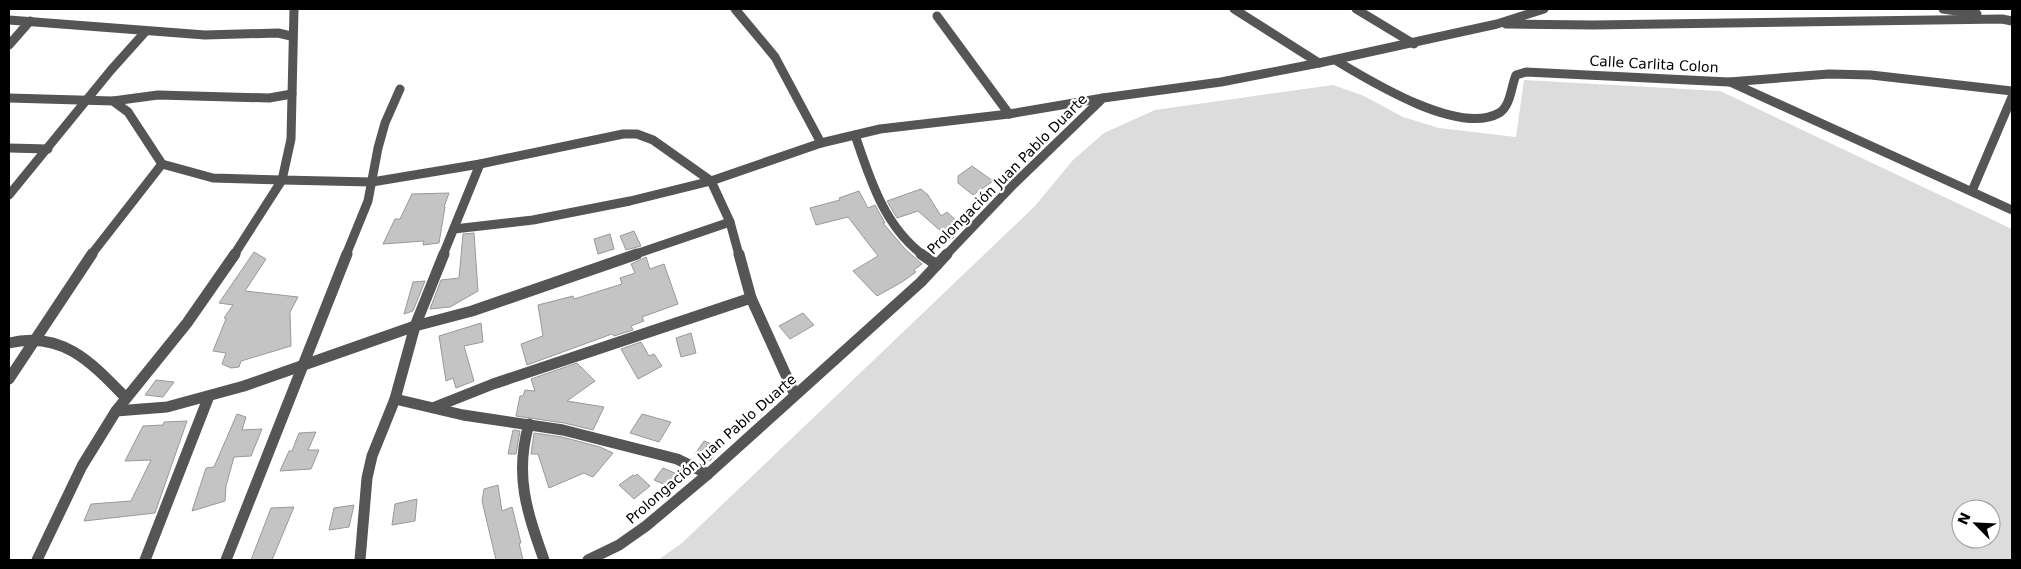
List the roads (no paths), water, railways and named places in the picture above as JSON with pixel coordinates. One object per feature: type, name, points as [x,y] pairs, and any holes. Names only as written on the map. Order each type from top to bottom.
[{"type":"street","points":[[37,560],[82,466],[116,411],[187,323],[230,262],[282,180],[288,164],[292,139],[291,36],[294,9]]},
{"type":"street","points":[[735,9],[775,57],[821,143]]},
{"type":"street","points":[[1234,9],[1319,63]]},
{"type":"street","points":[[1356,9],[1414,44]]},
{"type":"street","name":"Prolongación Juan Pablo Duarte","points":[[588,560],[619,545],[646,526],[708,474],[937,265],[1014,184],[1103,98],[1221,82],[1335,60],[1414,44],[1497,24],[1544,9]]},
{"type":"street","points":[[1943,9],[2012,21]]},
{"type":"street","points":[[937,16],[1009,114]]},
{"type":"street","points":[[1497,24],[1593,25],[2002,19]]},
{"type":"street","points":[[9,20],[233,36],[278,33],[291,36]]},
{"type":"street","points":[[278,33],[293,20]]},
{"type":"street","points":[[9,45],[30,21]]},
{"type":"street","points":[[9,196],[146,31]]},
{"type":"street","name":"Calle Carlita Colon","points":[[1335,60],[1411,102],[1468,118],[1487,118],[1500,113],[1507,105],[1516,75],[1526,72],[1730,82],[1829,74],[1871,75],[2012,91]]},
{"type":"street","points":[[1730,82],[2012,210]]},
{"type":"street","points":[[226,560],[368,201],[378,148],[385,123],[400,89]]},
{"type":"street","points":[[9,98],[113,101],[158,95],[268,98],[292,94]]},
{"type":"street","points":[[1972,191],[2012,97]]},
{"type":"street","points":[[454,229],[533,220],[630,201],[711,181],[821,143],[880,129],[1009,114],[1103,98]]},
{"type":"street","points":[[113,101],[128,112],[162,164],[213,178],[372,182],[480,164],[630,133],[653,140],[711,181],[730,222],[752,298],[795,395]]},
{"type":"street","points":[[856,134],[872,181],[894,227],[908,244],[937,265]]},
{"type":"street","points":[[9,148],[48,149]]},
{"type":"street","points":[[9,379],[93,253],[162,164]]},
{"type":"street","points":[[360,560],[367,478],[372,456],[395,399],[415,326],[480,164]]},
{"type":"street","points":[[116,411],[167,407],[209,396],[415,326],[472,311],[730,222]]},
{"type":"street","points":[[435,406],[492,384],[752,298]]},
{"type":"street","points":[[9,342],[34,339],[63,346],[90,361],[126,398]]},
{"type":"street","points":[[145,560],[209,396]]},
{"type":"street","points":[[395,399],[435,406],[464,415],[529,424],[650,451],[677,459],[708,474]]},
{"type":"street","points":[[529,424],[523,441],[520,462],[525,503],[544,560]]}]
